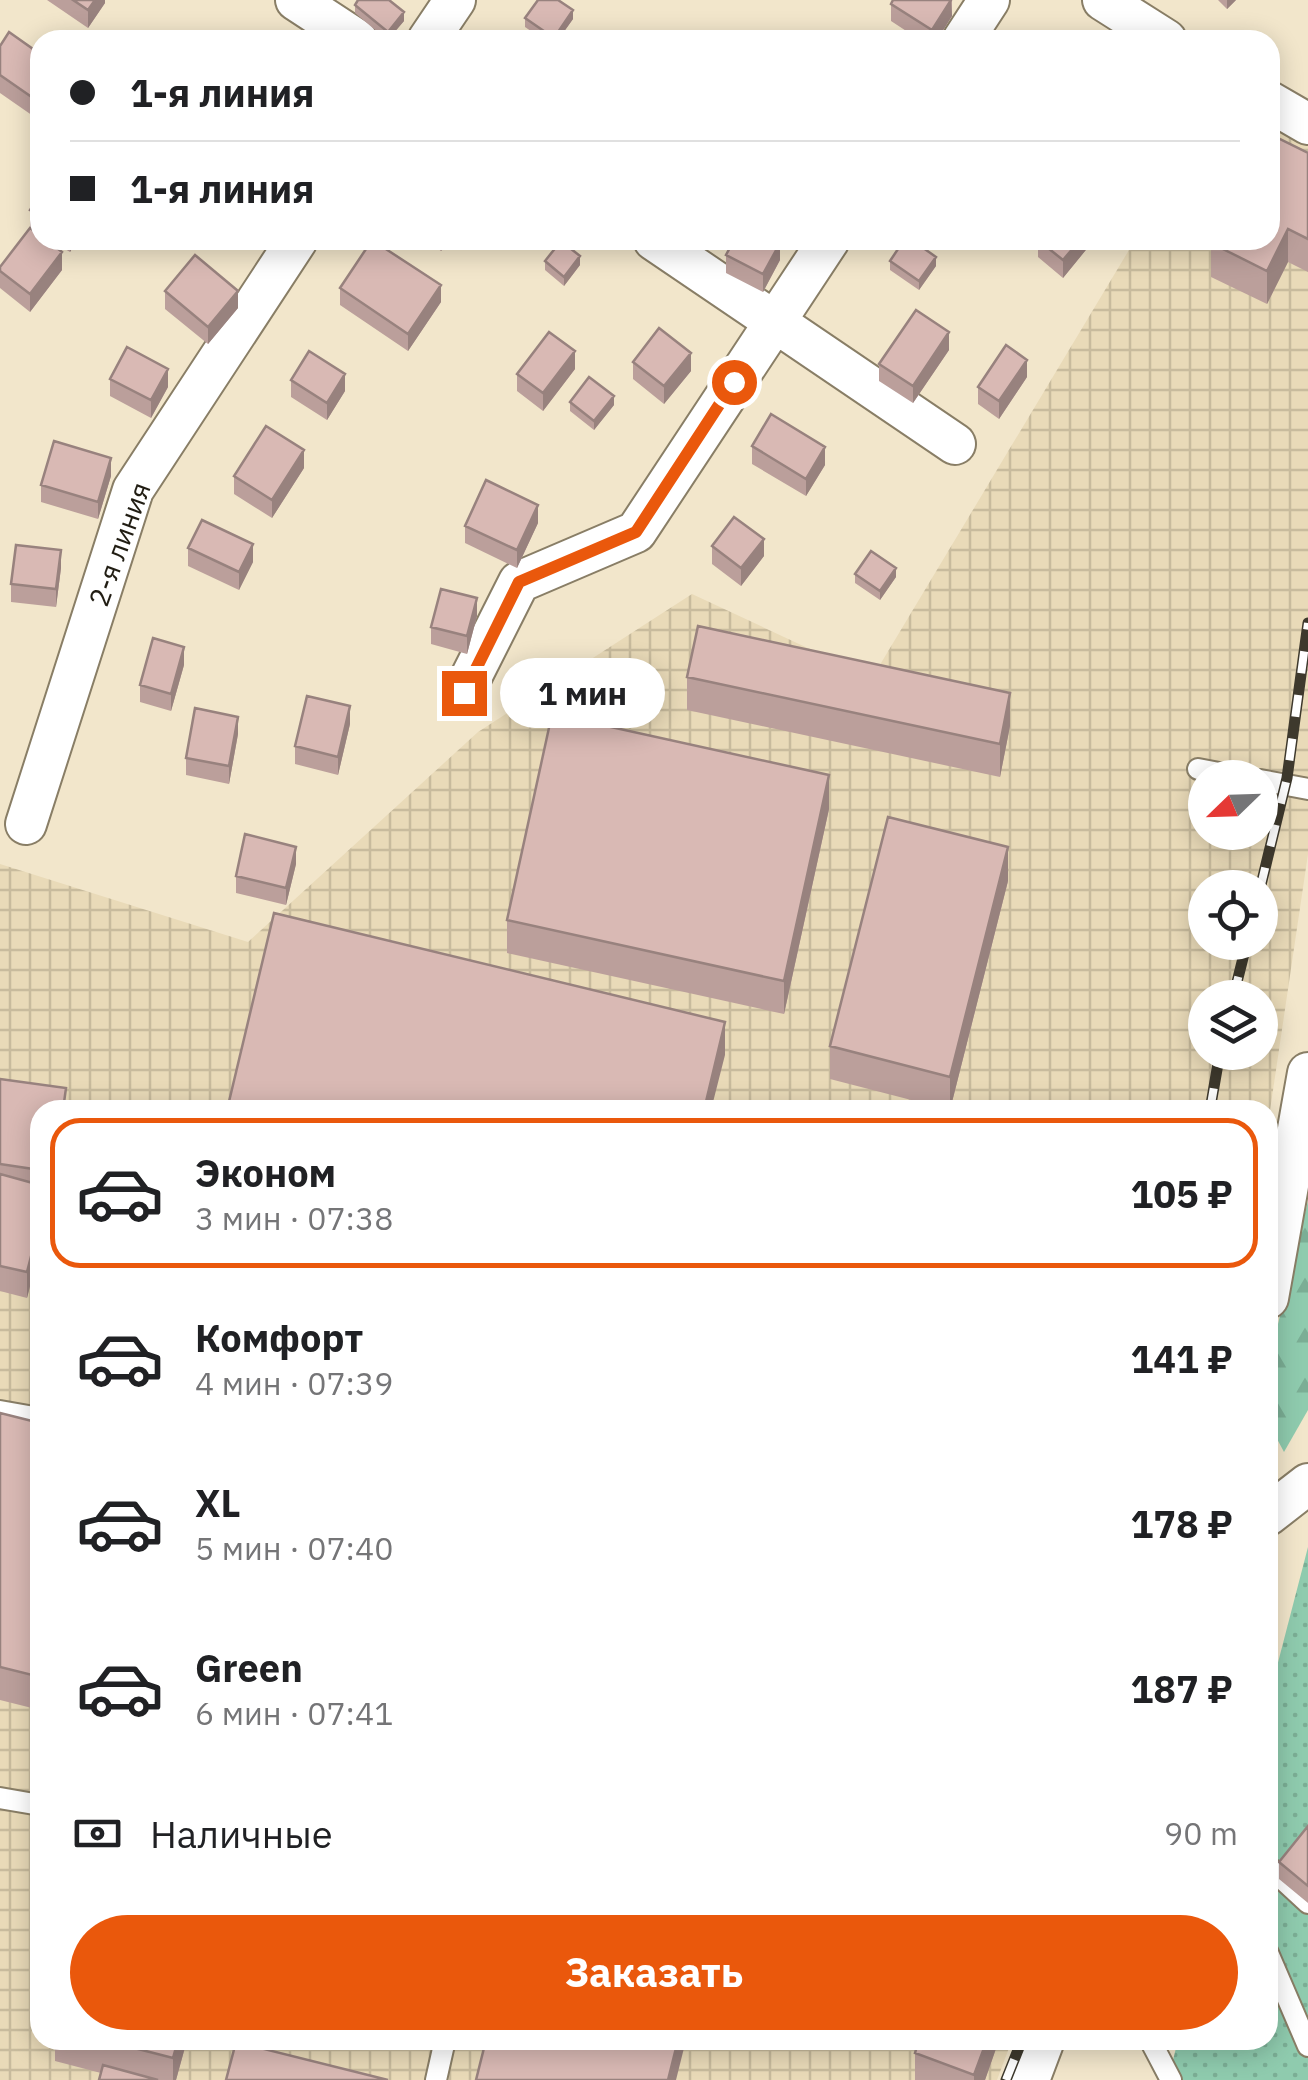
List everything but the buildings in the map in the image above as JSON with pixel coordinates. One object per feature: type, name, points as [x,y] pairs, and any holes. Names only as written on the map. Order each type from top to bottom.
[{"type":"street","points":[[296,0],[342,30]]},
{"type":"street","points":[[435,30],[455,0]]},
{"type":"street","points":[[969,30],[989,0]]},
{"type":"street","points":[[1102,0],[1150,30]]},
{"type":"street","name":"2-я линия","points":[[26,824],[134,490],[290,250]]},
{"type":"street","points":[[669,250],[955,444]]},
{"type":"street","points":[[464,693],[519,582],[636,532],[821,250]]},
{"type":"street","points":[[1278,1242],[1308,1073]]},
{"type":"street","points":[[1278,1508],[1306,1487]]},
{"type":"street","points":[[1029,2080],[1040,2050]]},
{"type":"lane","points":[[1278,783],[1308,789]]},
{"type":"lane","points":[[0,1411],[30,1416]]},
{"type":"lane","points":[[0,1798],[30,1803]]},
{"type":"lane","points":[[1278,1875],[1308,1903]]},
{"type":"lane","points":[[1278,1976],[1308,2046]]},
{"type":"lane","points":[[436,2080],[443,2050]]},
{"type":"lane","points":[[1155,2050],[1170,2080]]},
{"type":"shaded area","points":[[1280,124],[1308,140],[1308,854],[1278,1057],[1278,980],[1188,980],[1188,1070],[1276,1070],[1272,1100],[30,1100],[30,2050],[1008,2050],[997,2080],[0,2080],[0,864],[248,942],[478,732],[692,594],[872,678],[1129,250],[1280,250]]},
{"type":"green space","points":[[1308,1201],[1308,1410],[1284,1452],[1278,1441],[1278,1324]]},
{"type":"green space","points":[[1308,1547],[1308,2080],[1168,2080],[1176,2050],[1278,2050],[1278,1662]]},
{"type":"railway","points":[[1265,870],[1287,778],[1308,623]]},
{"type":"railway","points":[[1238,980],[1242,960]]},
{"type":"railway","points":[[1212,1100],[1217,1070]]},
{"type":"railway","points":[[1006,2080],[1018,2050]]},
{"type":"route","points":[[464,693],[519,582],[636,532],[734,382]]}]
